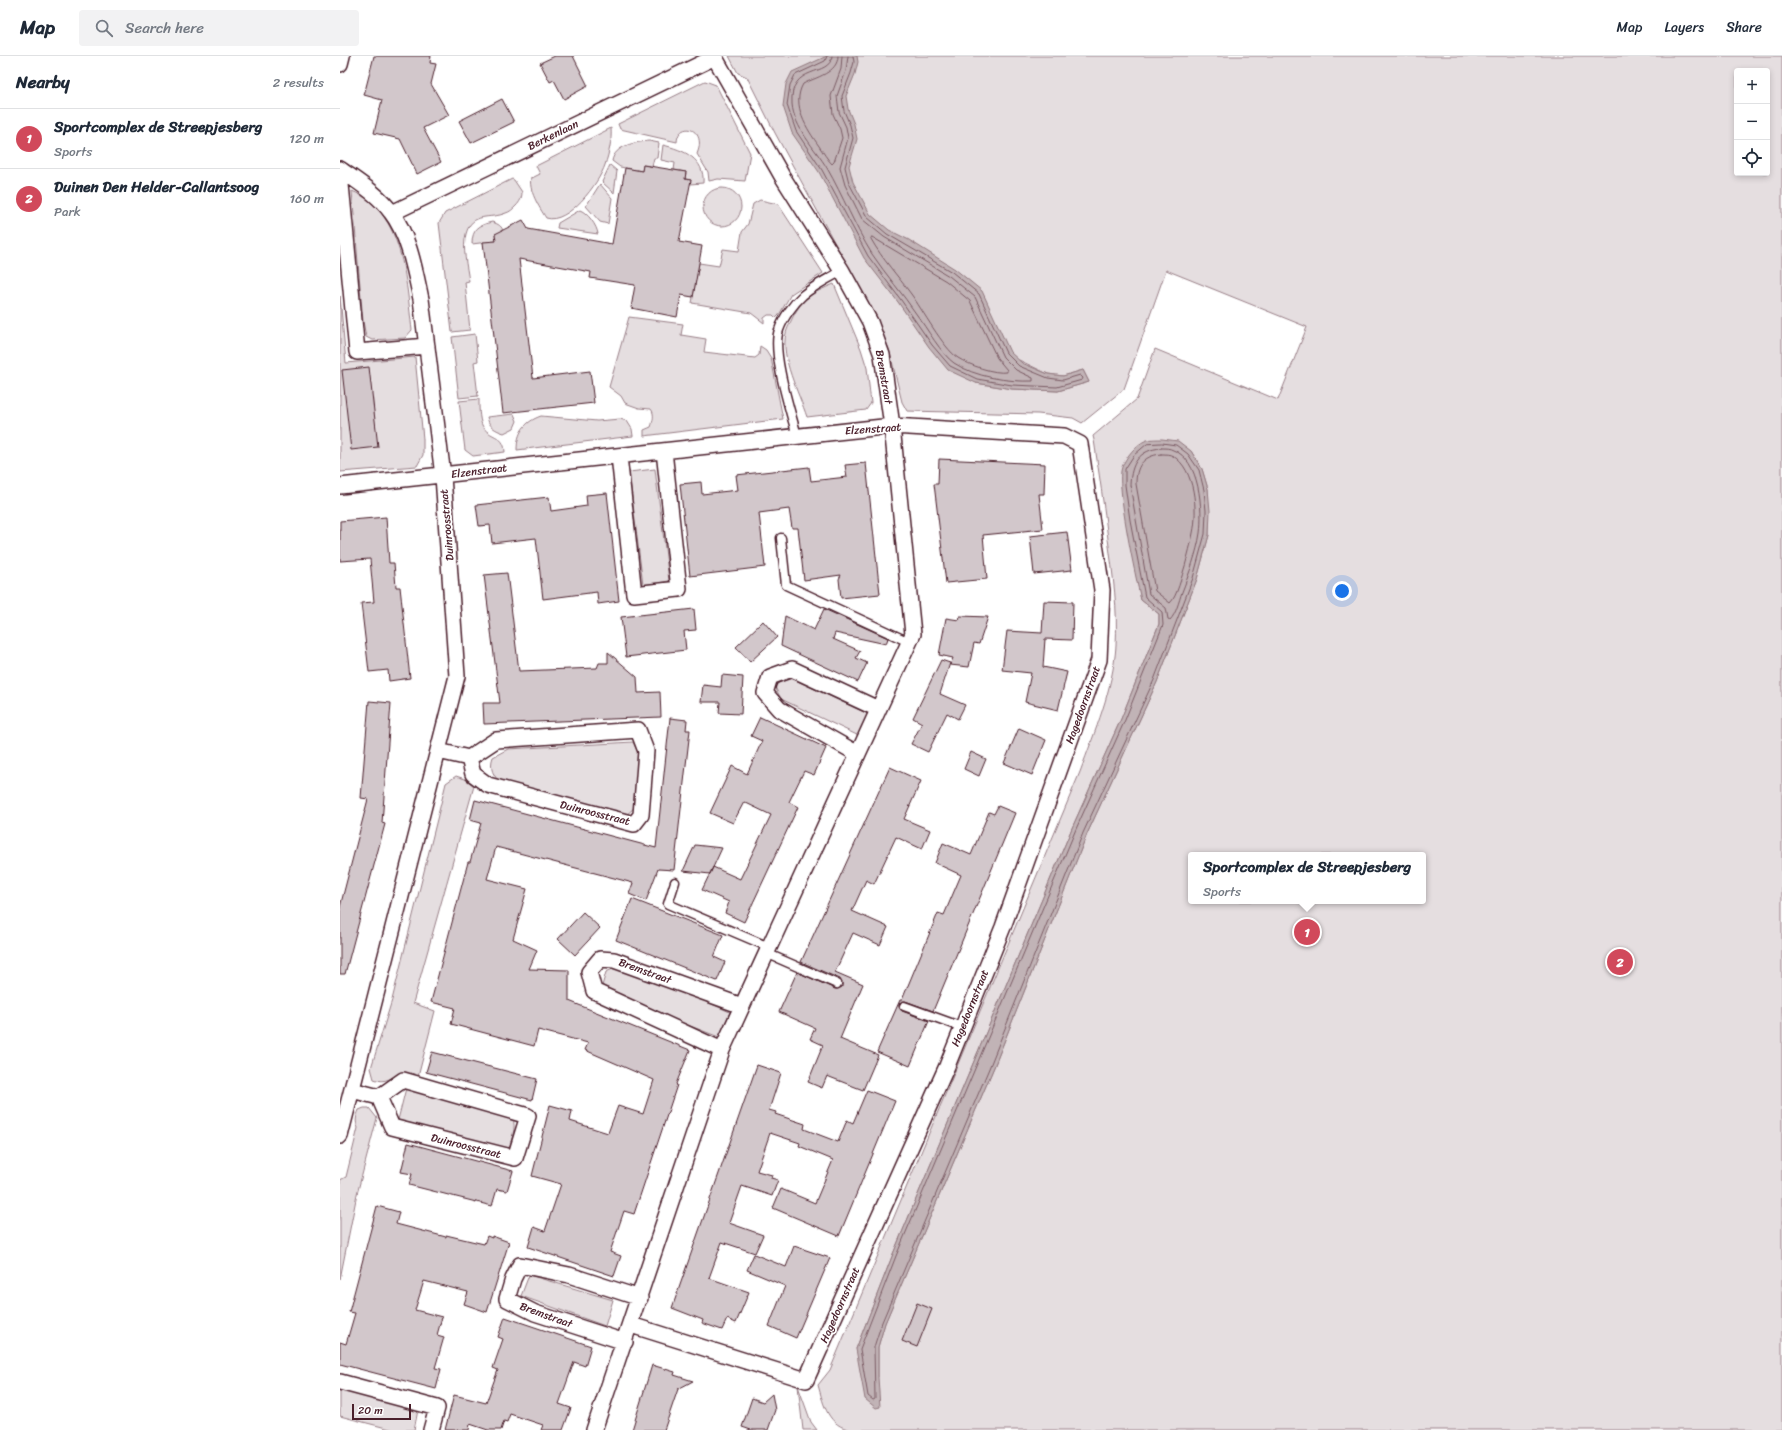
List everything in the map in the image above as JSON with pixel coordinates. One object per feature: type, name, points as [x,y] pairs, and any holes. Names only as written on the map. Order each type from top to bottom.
[{"type":"street","points":[[340,64],[342,56]]},
{"type":"street","name":"Berkenlaan","points":[[392,213],[714,57]]},
{"type":"street","name":"Bremstraat","points":[[594,1430],[631,1325],[722,1050],[912,634],[892,426],[882,355],[870,322],[842,270],[782,176],[714,57]]},
{"type":"street","name":"Duinroosstraat","points":[[340,169],[373,193],[392,213],[406,241],[416,273],[421,299],[443,476],[457,676],[340,1136]]},
{"type":"street","points":[[340,174],[358,352],[427,346]]},
{"type":"street","name":"Elzenstraat","points":[[340,486],[892,426],[1064,436],[1080,444]]},
{"type":"street","name":"Hagedoornstraat","points":[[631,1325],[806,1380],[947,1066],[1003,927],[1099,660],[1102,590],[1080,444]]},
{"type":"street","points":[[619,456],[634,594],[679,588],[664,451]]},
{"type":"street","points":[[858,754],[778,709],[765,693],[770,677],[792,669],[878,709]]},
{"type":"street","name":"Duinroosstraat","points":[[638,730],[646,751],[641,815],[634,824],[488,785],[473,774],[469,758],[496,740],[638,730]]},
{"type":"street","points":[[438,751],[469,758]]},
{"type":"street","name":"Bremstraat","points":[[722,1050],[594,991],[589,972],[600,959],[614,960],[742,1006]]},
{"type":"street","name":"Duinroosstraat","points":[[403,1080],[528,1116],[516,1158],[392,1127],[379,1097],[403,1080]]},
{"type":"street","points":[[352,1090],[379,1097]]},
{"type":"street","name":"Bremstraat","points":[[625,1342],[535,1313],[507,1299],[513,1279],[520,1265],[569,1275],[640,1298]]},
{"type":"street","points":[[340,1382],[438,1408],[431,1430]]},
{"type":"lane","points":[[797,436],[777,349],[778,331],[792,306],[802,295],[842,270]]},
{"type":"lane","points":[[781,538],[786,585],[909,642]]},
{"type":"lane","points":[[675,882],[668,904],[768,950],[837,984]]},
{"type":"lane","points":[[904,1006],[962,1027]]},
{"type":"shaded area","points":[[729,56],[1782,56],[1782,1430],[852,1430],[844,1428],[832,1420],[822,1400],[818,1385],[830,1370],[1080,772],[1107,694],[1116,646],[1116,606],[1105,514],[1093,436],[1137,399],[1155,349],[1278,400],[1307,327],[1166,270],[1124,389],[1082,423],[1073,418],[1038,414],[907,411],[902,402],[889,349],[875,317],[775,133],[747,77],[738,73]],"holes":[[[1019,360],[1048,374],[1063,376],[1083,370],[1089,382],[1058,391],[1012,389],[976,383]],[[1191,451],[1202,469],[1208,489],[1209,535],[1197,579],[1157,682],[1087,834],[994,1067],[885,1323],[878,1347],[878,1377],[856,1349],[893,1254],[1072,828],[1121,719],[1159,624],[1159,614],[1141,600],[1126,521],[1121,485]]]},
{"type":"shaded area","points":[[705,81],[716,85],[750,153],[745,181],[718,179],[709,181],[708,172],[697,154],[699,138],[692,130],[687,129],[682,131],[677,142],[620,129],[618,124]]},
{"type":"shaded area","points":[[611,128],[610,147],[605,165],[602,173],[589,192],[582,201],[564,215],[555,218],[546,218],[535,198],[530,182],[531,177],[532,178],[540,174],[536,166]]},
{"type":"shaded area","points":[[649,141],[659,143],[657,158],[654,158],[652,166],[643,165],[642,171],[620,167],[612,161],[617,151],[627,145]]},
{"type":"shaded area","points":[[663,145],[692,157],[701,168],[703,183],[690,184],[691,180],[685,179],[686,172],[674,170],[675,163],[661,160]]},
{"type":"shaded area","points":[[610,165],[617,171],[614,193],[602,182]]},
{"type":"shaded area","points":[[512,179],[522,192],[520,201],[507,213],[477,219],[469,227],[466,234],[464,245],[469,281],[465,282],[470,330],[452,332],[439,223],[445,213]]},
{"type":"shaded area","points":[[600,184],[612,198],[608,224],[600,222],[586,206]]},
{"type":"shaded area","points":[[722,188],[735,194],[741,207],[735,220],[722,226],[709,220],[703,207],[709,194]]},
{"type":"shaded area","points":[[352,191],[369,201],[382,215],[392,232],[399,250],[404,270],[412,330],[405,338],[372,340],[366,337],[363,321]]},
{"type":"shaded area","points":[[760,200],[778,204],[823,273],[791,294],[779,315],[776,318],[773,315],[768,315],[764,318],[764,323],[751,313],[692,303],[699,263],[719,266],[723,249],[739,251],[742,232],[748,224],[753,204]]},
{"type":"shaded area","points":[[580,210],[592,220],[598,234],[557,228],[558,223]]},
{"type":"shaded area","points":[[492,222],[500,226],[503,231],[503,233],[495,234],[496,241],[472,244],[473,235],[477,228]]},
{"type":"shaded area","points":[[834,284],[861,349],[867,368],[871,403],[866,410],[807,417],[788,364],[785,343],[786,333],[795,313],[803,302],[819,290]]},
{"type":"shaded area","points":[[340,296],[346,363],[415,357],[423,439],[423,455],[417,466],[340,472]]},
{"type":"shaded area","points":[[629,317],[683,324],[681,335],[706,339],[704,352],[755,358],[759,355],[760,346],[766,350],[771,358],[783,419],[644,436],[644,430],[651,427],[653,415],[651,409],[639,408],[625,403],[621,396],[609,387]]},
{"type":"shaded area","points":[[475,334],[478,361],[474,362],[478,396],[459,398],[452,337]]},
{"type":"shaded area","points":[[479,399],[482,425],[488,432],[502,442],[505,452],[473,456],[465,450],[459,401]]},
{"type":"shaded area","points":[[514,414],[517,421],[514,428],[504,433],[493,428],[487,417]]},
{"type":"shaded area","points":[[541,416],[597,421],[620,419],[627,421],[632,429],[633,436],[517,450],[520,433],[530,421]]},
{"type":"shaded area","points":[[655,469],[669,581],[643,585],[629,472]]},
{"type":"shaded area","points":[[791,678],[868,714],[859,736],[781,699],[775,687],[782,679]]},
{"type":"shaded area","points":[[633,742],[638,753],[634,808],[625,816],[502,784],[494,775],[491,765],[493,757],[508,749]]},
{"type":"shaded area","points":[[456,776],[465,779],[474,786],[413,1003],[435,1011],[418,1077],[402,1073],[382,1081],[374,1079],[371,1068],[392,1000],[446,783]]},
{"type":"shaded area","points":[[615,968],[638,972],[730,1012],[719,1037],[609,995],[602,986],[606,972]]},
{"type":"shaded area","points":[[406,1088],[513,1118],[514,1129],[509,1148],[496,1147],[398,1120]]},
{"type":"shaded area","points":[[369,1108],[377,1118],[357,1194],[340,1279],[340,1180],[346,1177],[358,1128],[356,1123],[357,1117],[359,1110]]},
{"type":"shaded area","points":[[529,1275],[613,1300],[605,1326],[521,1296]]},
{"type":"shaded area","points":[[798,1386],[811,1422],[817,1430],[803,1430]]},
{"type":"shaded area","points":[[340,1390],[418,1410],[414,1430],[394,1430],[340,1416]]},
{"type":"water","points":[[827,56],[857,56],[858,62],[855,74],[846,96],[848,109],[854,124],[857,139],[849,166],[853,182],[870,214],[889,230],[909,240],[955,269],[982,291],[1010,352],[1022,363],[1048,374],[1063,376],[1083,370],[1089,382],[1058,391],[1012,389],[976,383],[948,370],[929,347],[898,302],[864,258],[819,172],[792,133],[783,106],[786,84],[792,72]]},
{"type":"water","points":[[1162,439],[1178,441],[1191,451],[1202,469],[1208,489],[1210,511],[1209,535],[1197,579],[1157,682],[1087,834],[994,1067],[885,1323],[878,1347],[880,1407],[876,1408],[865,1399],[856,1349],[893,1254],[1072,828],[1121,719],[1159,624],[1159,614],[1141,600],[1127,532],[1121,492],[1121,477],[1122,467],[1135,448],[1147,440]]},
{"type":"building","points":[[374,56],[431,56],[430,63],[436,64],[431,84],[449,115],[423,128],[441,162],[417,174],[400,139],[374,133],[382,100],[364,95]]},
{"type":"building","points":[[555,56],[573,56],[588,86],[564,99],[554,80],[550,82],[540,63]]},
{"type":"building","points":[[502,99],[514,122],[471,143],[459,121]]},
{"type":"building","points":[[643,165],[686,172],[685,179],[691,180],[679,242],[702,246],[693,297],[681,295],[677,317],[631,308],[635,285],[590,278],[591,272],[519,259],[533,378],[590,371],[594,403],[503,413],[483,242],[496,241],[495,234],[523,220],[528,229],[612,244],[625,168],[642,171]]},
{"type":"building","points":[[369,367],[378,447],[351,450],[342,370]]},
{"type":"building","points":[[939,459],[1045,464],[1044,494],[1039,494],[1043,529],[983,535],[987,579],[946,583],[934,484],[938,484]]},
{"type":"building","points":[[866,463],[880,594],[841,598],[839,579],[841,575],[804,580],[798,528],[792,528],[789,509],[759,513],[765,567],[690,576],[680,484],[701,482],[702,494],[738,490],[736,475],[809,467],[811,481],[847,477],[845,465]]},
{"type":"building","points":[[607,493],[619,601],[598,604],[597,592],[543,599],[536,538],[492,543],[490,525],[479,526],[476,505],[549,497],[551,511],[587,506],[586,495]]},
{"type":"building","points":[[386,517],[389,563],[394,563],[396,587],[400,587],[410,678],[389,681],[388,670],[369,672],[361,603],[374,602],[370,559],[340,561],[340,521]]},
{"type":"building","points":[[1067,532],[1072,570],[1034,574],[1030,536]]},
{"type":"building","points":[[507,573],[519,671],[597,668],[599,663],[608,663],[608,652],[637,677],[638,693],[660,692],[661,717],[484,724],[483,703],[500,703],[484,575]]},
{"type":"building","points":[[1044,601],[1073,602],[1072,640],[1045,639],[1043,667],[1067,672],[1058,710],[1025,702],[1031,673],[1002,670],[1007,631],[1042,633]]},
{"type":"building","points":[[694,609],[696,630],[684,631],[686,650],[626,657],[621,617]]},
{"type":"building","points":[[824,609],[888,638],[886,644],[835,633],[833,639],[860,651],[856,658],[867,663],[858,682],[781,646],[785,616],[814,630]]},
{"type":"building","points":[[960,616],[988,617],[979,644],[974,643],[969,667],[950,665],[953,658],[939,655],[946,618],[959,620]]},
{"type":"building","points":[[763,621],[777,637],[750,662],[736,647]]},
{"type":"building","points":[[941,660],[950,663],[940,694],[965,705],[958,719],[947,713],[928,752],[911,744],[922,723],[913,718]]},
{"type":"building","points":[[722,675],[743,677],[741,714],[719,713],[720,702],[701,702],[703,685],[721,687]]},
{"type":"building","points":[[369,701],[391,703],[382,823],[385,824],[345,974],[340,974],[340,907],[368,799],[361,798]]},
{"type":"building","points":[[760,717],[826,748],[814,775],[804,771],[789,802],[798,807],[744,922],[725,913],[729,902],[702,890],[713,867],[740,879],[771,815],[744,802],[733,823],[710,813],[732,766],[747,774],[762,741],[751,736]]},
{"type":"building","points":[[670,718],[687,720],[686,730],[690,730],[674,870],[658,869],[646,901],[629,894],[633,883],[496,847],[487,879],[527,889],[513,939],[537,950],[529,969],[569,970],[569,1001],[690,1050],[676,1084],[677,1085],[634,1214],[624,1211],[610,1252],[621,1256],[614,1276],[528,1247],[534,1227],[545,1231],[561,1184],[532,1176],[550,1105],[572,1111],[570,1121],[608,1133],[618,1106],[643,1114],[654,1080],[585,1050],[588,1043],[538,1030],[534,1046],[451,1024],[455,1008],[431,1002],[468,862],[470,862],[481,823],[470,820],[475,800],[656,848]]},
{"type":"building","points":[[1019,728],[1046,740],[1032,775],[1004,763]]},
{"type":"building","points":[[971,752],[986,759],[979,776],[964,769]]},
{"type":"building","points":[[890,767],[921,781],[904,819],[930,830],[922,849],[896,837],[874,884],[866,880],[852,911],[888,927],[880,945],[853,933],[835,972],[863,984],[840,1039],[878,1055],[863,1090],[827,1076],[822,1088],[808,1082],[823,1045],[810,1039],[815,1028],[779,1012],[797,972],[835,989],[842,987],[840,979],[801,962]]},
{"type":"building","points":[[998,806],[1015,813],[933,1011],[905,1001],[901,1002],[899,1005],[902,1011],[929,1021],[910,1066],[877,1052],[900,1000],[902,1000],[938,913],[944,915],[961,875],[935,863],[943,843],[971,855],[989,812],[994,814]]},
{"type":"building","points":[[695,845],[722,848],[710,874],[683,871]]},
{"type":"building","points":[[632,899],[723,935],[714,957],[725,962],[717,981],[616,940]]},
{"type":"building","points":[[583,912],[600,928],[575,955],[558,939]]},
{"type":"building","points":[[432,1052],[537,1079],[532,1100],[426,1072]]},
{"type":"building","points":[[757,1065],[781,1073],[769,1110],[776,1112],[775,1114],[805,1124],[804,1129],[838,1142],[847,1120],[853,1123],[867,1090],[895,1101],[839,1236],[773,1208],[781,1189],[815,1203],[833,1160],[799,1146],[800,1143],[770,1133],[757,1171],[772,1175],[771,1178],[778,1180],[772,1196],[742,1186],[729,1223],[763,1235],[755,1253],[722,1242],[709,1278],[749,1292],[736,1323],[727,1319],[722,1330],[702,1323],[703,1320],[672,1308]]},
{"type":"building","points":[[408,1143],[513,1171],[507,1191],[497,1189],[492,1206],[409,1185],[412,1174],[401,1172]]},
{"type":"building","points":[[377,1206],[399,1212],[396,1224],[446,1237],[446,1235],[484,1244],[487,1236],[492,1238],[492,1236],[509,1242],[487,1312],[464,1304],[468,1292],[424,1281],[415,1310],[442,1317],[437,1335],[444,1337],[435,1368],[441,1369],[436,1389],[340,1364],[340,1342],[346,1344],[355,1313],[349,1312]]},
{"type":"building","points":[[794,1246],[830,1258],[796,1338],[769,1326],[785,1286],[747,1270],[754,1254],[786,1267]]},
{"type":"building","points":[[917,1303],[932,1309],[917,1347],[902,1341]]},
{"type":"building","points":[[505,1317],[591,1346],[585,1366],[574,1362],[559,1404],[571,1408],[563,1430],[541,1430],[543,1425],[510,1414],[507,1422],[504,1421],[501,1430],[488,1430],[470,1424],[469,1430],[445,1430],[454,1395],[486,1403],[498,1370],[493,1368],[503,1339],[498,1337]]},
{"type":"building","points":[[652,1365],[675,1372],[674,1375],[693,1381],[678,1389],[664,1430],[632,1430]]},
{"type":"building","points":[[772,1394],[775,1410],[768,1430],[751,1430],[742,1427],[752,1398],[763,1402]]},
{"type":"place","name":"Sportcomplex de Streepjesberg","points":[[1307,932]]},
{"type":"place","name":"Duinen Den Helder-Callantsoog","points":[[1620,962]]}]
